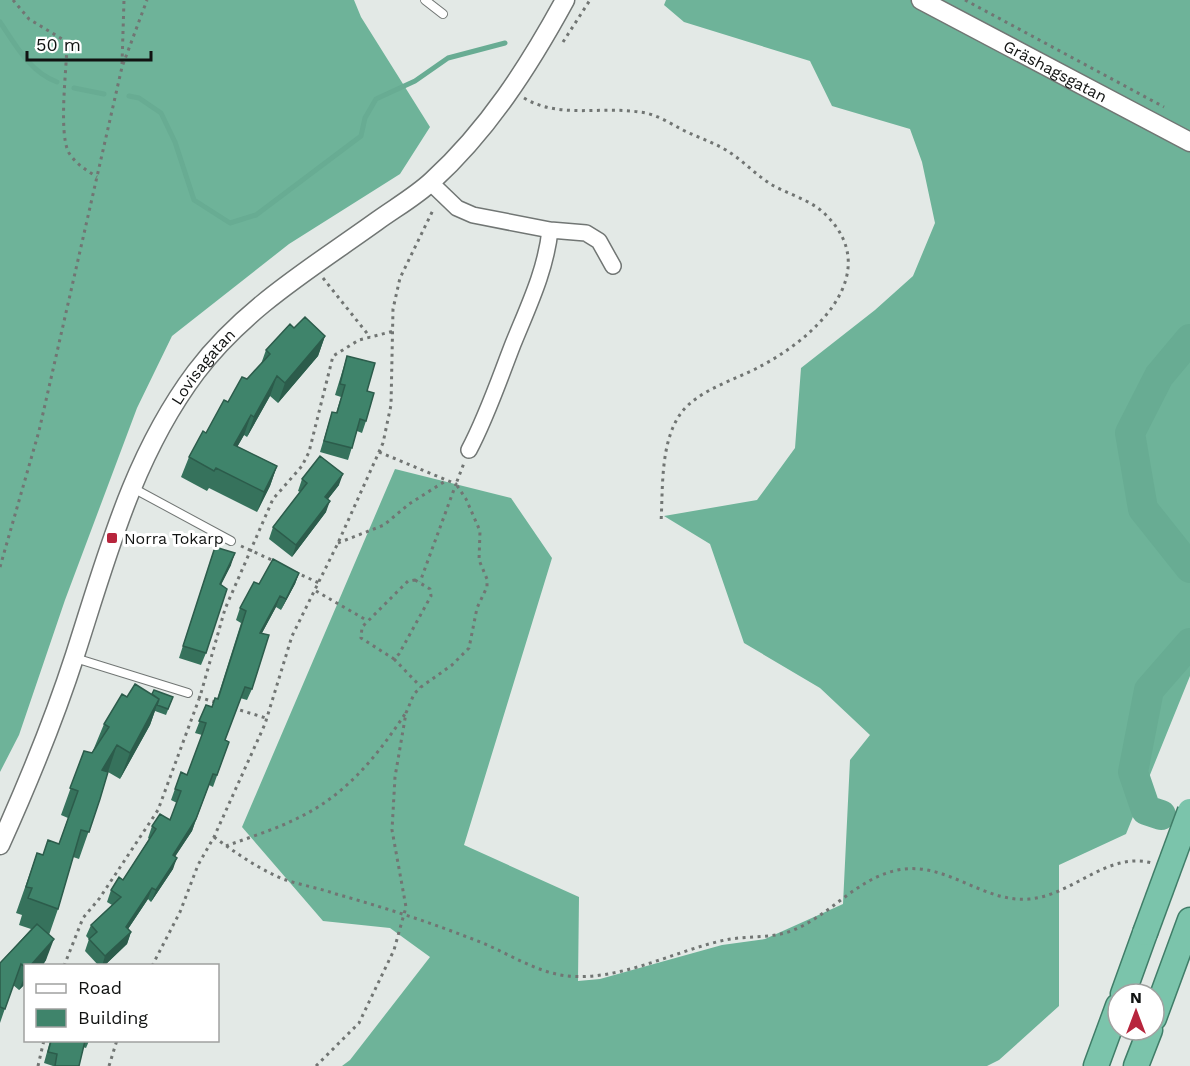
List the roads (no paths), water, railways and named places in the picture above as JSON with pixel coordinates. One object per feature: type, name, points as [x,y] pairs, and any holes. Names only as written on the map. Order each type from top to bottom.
[{"type":"highway","points":[[1127,982],[1190,811]]},
{"type":"highway","points":[[1166,985],[1189,922]]},
{"type":"highway","points":[[1096,1066],[1106,1039]]},
{"type":"highway","points":[[1136,1066],[1145,1042]]},
{"type":"street","name":"Lovisagatan","points":[[0,845],[34,767],[74,658],[130,487],[156,431],[197,371],[255,309],[314,265],[437,189],[513,89],[565,0]]},
{"type":"street","name":"Gräshagsgatan","points":[[921,0],[1190,141]]},
{"type":"street","points":[[437,189],[457,208],[472,215],[550,230],[586,233],[599,241],[613,267]]},
{"type":"street","points":[[469,450],[487,416],[536,284],[548,251],[550,230]]},
{"type":"lane","points":[[425,0],[443,14]]},
{"type":"lane","points":[[130,487],[231,541]]},
{"type":"lane","points":[[74,658],[188,693]]},
{"type":"waterway","points":[[0,22],[31,65],[47,78],[57,82]]},
{"type":"waterway","points":[[129,96],[139,98],[161,113],[175,142],[194,200],[230,223],[256,215],[361,136],[365,118],[376,99],[415,81],[448,58],[505,43]]},
{"type":"waterway","points":[[74,88],[104,94]]},
{"type":"waterway","points":[[1190,339],[1159,376],[1130,433],[1143,509],[1190,568]]},
{"type":"waterway","points":[[1161,815],[1146,810],[1133,772],[1149,690],[1190,643]]},
{"type":"place","name":"Norra Tokarp","points":[[112,538]]}]
